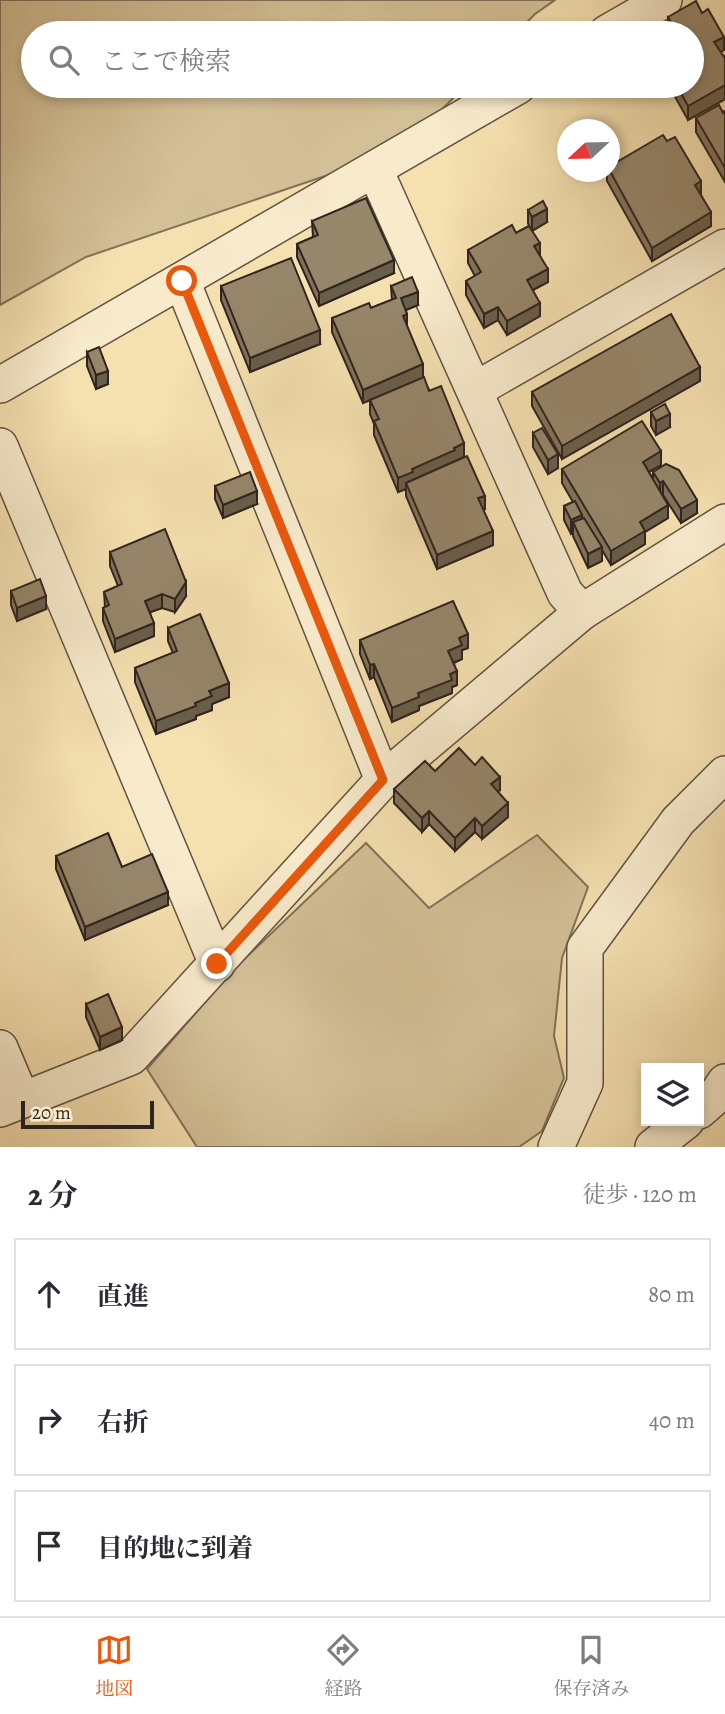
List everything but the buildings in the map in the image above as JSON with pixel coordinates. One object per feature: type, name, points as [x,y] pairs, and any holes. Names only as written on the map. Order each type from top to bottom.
[{"type":"street","points":[[628,21],[664,0]]},
{"type":"street","points":[[0,385],[498,98]]},
{"type":"street","points":[[375,170],[565,593],[582,612]]},
{"type":"street","points":[[475,390],[725,247]]},
{"type":"street","points":[[182,281],[383,780]]},
{"type":"street","points":[[0,446],[217,964]]},
{"type":"street","points":[[0,1048],[11,1104],[131,1057],[383,780],[582,612],[725,522]]},
{"type":"street","points":[[556,1147],[585,1083],[585,948],[678,821],[725,774]]},
{"type":"street","points":[[704,1107],[715,1097],[725,1082]]},
{"type":"street","points":[[653,1147],[680,1126]]},
{"type":"shaded area","points":[[0,0],[555,0],[528,21],[21,21],[21,98],[453,98],[402,150],[86,257],[0,305]]},
{"type":"shaded area","points":[[537,835],[588,887],[562,958],[554,1036],[564,1078],[542,1131],[519,1147],[197,1147],[147,1069],[235,968],[366,843],[429,908]]},
{"type":"route","points":[[182,281],[383,780],[217,964]]}]
